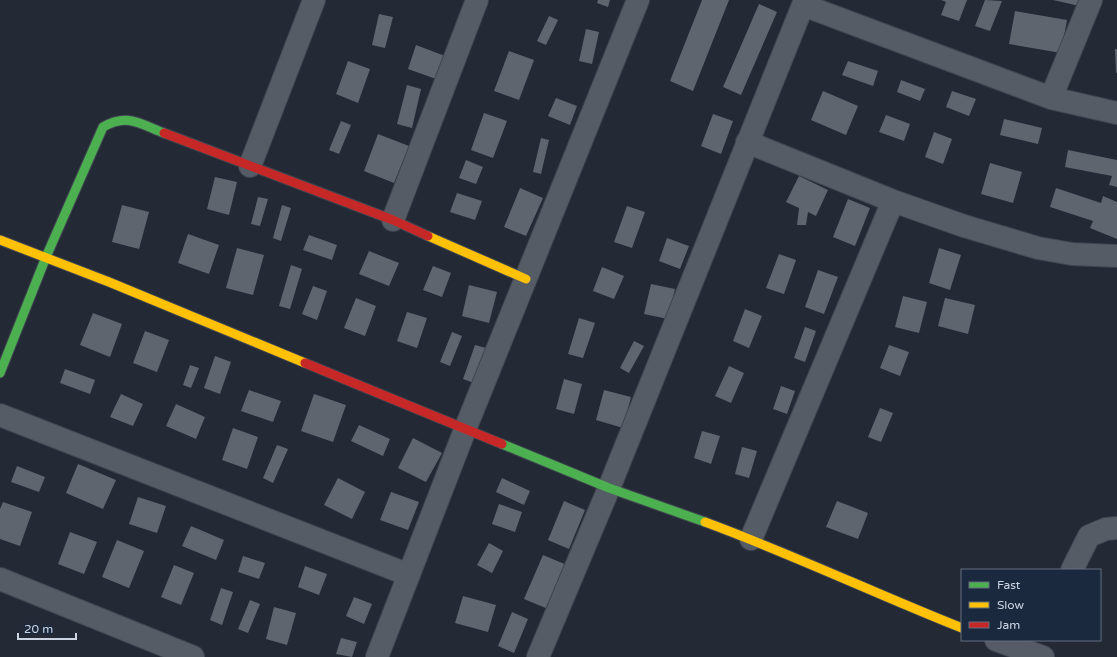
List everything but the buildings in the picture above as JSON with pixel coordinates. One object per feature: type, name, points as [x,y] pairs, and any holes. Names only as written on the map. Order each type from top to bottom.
[{"type":"street","points":[[250,166],[314,0]]},
{"type":"street","points":[[393,220],[477,0]]},
{"type":"street","points":[[377,657],[466,427],[638,0]]},
{"type":"street","points":[[1051,98],[1091,0]]},
{"type":"street","points":[[538,657],[609,488],[804,2],[1051,98],[1117,114]]},
{"type":"street","points":[[0,373],[46,257],[103,127],[116,120],[129,120],[393,220],[526,279]]},
{"type":"street","points":[[747,142],[893,201],[964,226],[1038,248],[1072,254],[1117,256]]},
{"type":"street","points":[[751,539],[893,201]]},
{"type":"street","points":[[0,240],[46,257],[466,427],[609,488],[751,539],[887,598],[961,628]]},
{"type":"street","points":[[0,415],[409,575]]},
{"type":"street","points":[[1072,569],[1088,536],[1106,529],[1117,528]]},
{"type":"street","points":[[0,578],[193,657]]},
{"type":"street","points":[[1000,641],[1041,650]]},
{"type":"traffic: fast","points":[[0,373],[46,257],[103,127],[112,123],[127,120],[141,123],[164,133]]},
{"type":"traffic: fast","points":[[502,444],[609,488],[705,522]]},
{"type":"traffic: slow","points":[[428,236],[526,279]]},
{"type":"traffic: slow","points":[[0,240],[109,282],[305,363]]},
{"type":"traffic: slow","points":[[705,522],[770,547],[961,628]]},
{"type":"traffic: jam","points":[[164,133],[393,220],[428,236]]},
{"type":"traffic: jam","points":[[305,363],[502,444]]}]
